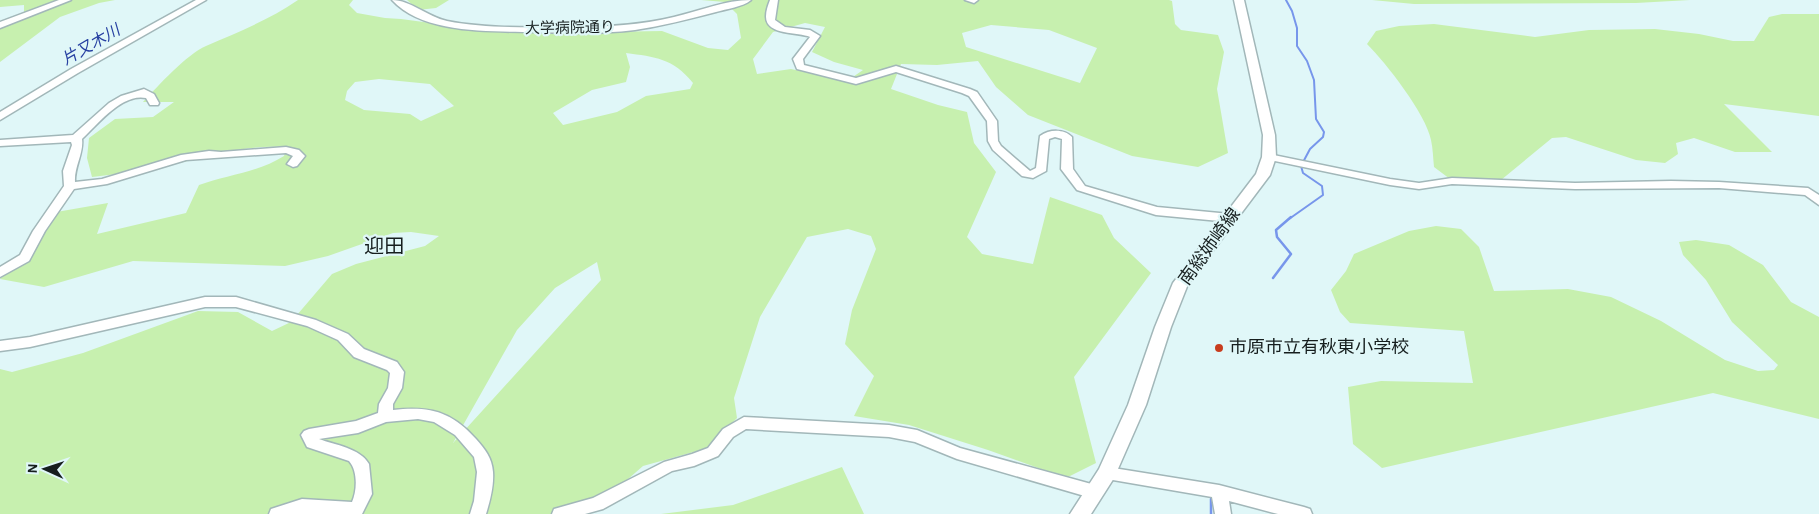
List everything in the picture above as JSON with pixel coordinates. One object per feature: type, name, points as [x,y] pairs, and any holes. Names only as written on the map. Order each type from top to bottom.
[{"type":"main road","name":"南総姉崎線","points":[[1080,514],[1107,472],[1137,405],[1163,328],[1181,283],[1263,175],[1269,157],[1269,134],[1239,0]]},
{"type":"street","points":[[0,25],[66,0]]},
{"type":"street","points":[[0,117],[81,65],[126,43],[202,0]]},
{"type":"street","name":"大学病院通り","points":[[396,0],[413,12],[441,22],[486,28],[554,30],[646,25],[696,15],[747,0]]},
{"type":"street","points":[[969,0],[974,0]]},
{"type":"street","points":[[774,1],[770,16],[771,21],[783,30],[807,32],[815,36],[800,55],[798,63],[800,66],[856,80],[901,70],[966,91],[973,94],[992,121],[993,141],[997,148],[1027,174],[1035,174],[1042,169],[1044,138],[1050,134],[1062,134],[1067,137],[1066,169],[1080,188],[1156,211],[1230,218]]},
{"type":"street","points":[[0,143],[76,138],[113,105],[131,95],[142,93],[150,96],[154,103]]},
{"type":"street","points":[[0,274],[25,258],[39,231],[70,186],[69,171],[76,138]]},
{"type":"street","points":[[70,186],[103,182],[174,160],[209,154],[221,155],[286,150],[295,152],[299,156],[293,164]]},
{"type":"street","points":[[1269,157],[1390,182],[1419,186],[1452,181],[1576,186],[1719,185],[1808,192],[1819,201]]},
{"type":"street","points":[[0,346],[60,335],[204,302],[236,302],[311,323],[343,337],[359,354],[392,366],[397,372],[395,388],[386,404],[385,416]]},
{"type":"street","points":[[18,352],[60,335]]},
{"type":"street","points":[[277,514],[302,506],[356,509],[364,494],[361,464],[354,457],[312,443],[309,435],[358,426],[385,416],[418,413],[438,417],[460,431],[481,455],[485,472],[482,501],[478,514]]},
{"type":"street","points":[[560,514],[597,504],[669,466],[694,460],[713,452],[728,433],[744,423],[880,431],[917,436],[957,453],[1095,492]]},
{"type":"street","points":[[1107,472],[1220,492],[1304,514]]},
{"type":"street","points":[[1220,492],[1223,514]]},
{"type":"green space","points":[[0,0],[115,0],[99,3],[60,17],[0,62],[0,25],[24,14],[24,5],[0,7]]},
{"type":"green space","points":[[298,0],[353,0],[349,5],[357,13],[476,29],[541,33],[662,31],[708,48],[728,50],[741,38],[737,14],[725,2],[701,0],[1169,0],[1172,1],[1175,24],[1181,30],[1218,35],[1224,52],[1217,89],[1228,153],[1198,167],[1132,156],[1028,115],[996,87],[978,61],[937,65],[901,64],[891,89],[938,105],[967,112],[974,143],[996,172],[967,237],[982,254],[1033,264],[1050,197],[1102,215],[1114,238],[1151,273],[1074,377],[1096,463],[1066,478],[988,450],[909,425],[854,416],[874,376],[845,344],[852,310],[876,249],[871,236],[848,229],[807,237],[760,317],[734,398],[737,418],[708,448],[643,466],[588,514],[0,514],[0,369],[12,372],[83,353],[198,311],[238,312],[272,331],[291,322],[332,274],[356,264],[425,246],[439,236],[411,232],[393,233],[328,256],[285,266],[133,261],[44,287],[0,279],[14,267],[45,214],[108,203],[97,234],[186,213],[199,185],[254,170],[284,156],[287,148],[256,147],[150,170],[92,177],[87,158],[89,138],[115,119],[153,117],[174,102],[143,102],[173,71],[198,50],[276,14]],"holes":[[[805,23],[825,27],[812,52],[834,62],[863,70],[847,81],[791,69],[757,74],[753,59],[773,32]],[[991,25],[1049,30],[1097,48],[1080,83],[966,47],[962,33]],[[626,53],[663,60],[678,68],[693,83],[690,89],[646,96],[617,112],[563,125],[553,113],[592,90],[626,82],[630,67]],[[379,79],[430,84],[454,106],[421,121],[410,114],[364,110],[345,100],[347,91],[355,82]],[[597,262],[601,280],[453,443],[517,330],[555,288]]]},
{"type":"green space","points":[[407,0],[449,0],[436,8],[418,10]]},
{"type":"green space","points":[[1372,0],[1690,0],[1636,3],[1414,4]]},
{"type":"green space","points":[[1782,14],[1819,14],[1819,116],[1724,104],[1772,152],[1735,152],[1694,138],[1676,143],[1678,154],[1665,163],[1636,160],[1566,137],[1552,138],[1501,180],[1481,185],[1450,179],[1434,167],[1431,140],[1422,117],[1394,76],[1367,44],[1376,31],[1399,26],[1434,24],[1535,37],[1589,30],[1655,29],[1699,34],[1733,41],[1754,41],[1769,17]]},
{"type":"green space","points":[[1436,226],[1461,229],[1479,247],[1494,291],[1568,289],[1611,297],[1661,321],[1725,360],[1758,371],[1774,370],[1778,365],[1732,322],[1706,280],[1683,255],[1679,242],[1696,240],[1729,245],[1763,265],[1791,302],[1819,317],[1819,419],[1713,393],[1382,468],[1353,444],[1348,387],[1381,381],[1473,383],[1464,331],[1350,323],[1340,312],[1331,290],[1346,271],[1354,254],[1409,231]]},
{"type":"green space","points":[[842,467],[864,514],[661,514],[733,505]]},
{"type":"waterway","points":[[1286,0],[1292,11],[1297,28],[1297,46],[1307,61],[1314,80],[1316,119],[1324,132],[1323,137],[1310,149],[1301,166],[1303,173],[1322,186],[1323,195],[1289,219]]},
{"type":"waterway","name":"片又木川","points":[[70,70],[100,53]]},
{"type":"waterway","points":[[1273,278],[1291,254],[1277,237],[1276,230],[1291,217]]},
{"type":"waterway","points":[[1211,499],[1211,514]]},
{"type":"place","name":"市原市立有秋東小学校","points":[[1219,348]]},
{"type":"district","name":"迎田","points":[[384,247]]}]
